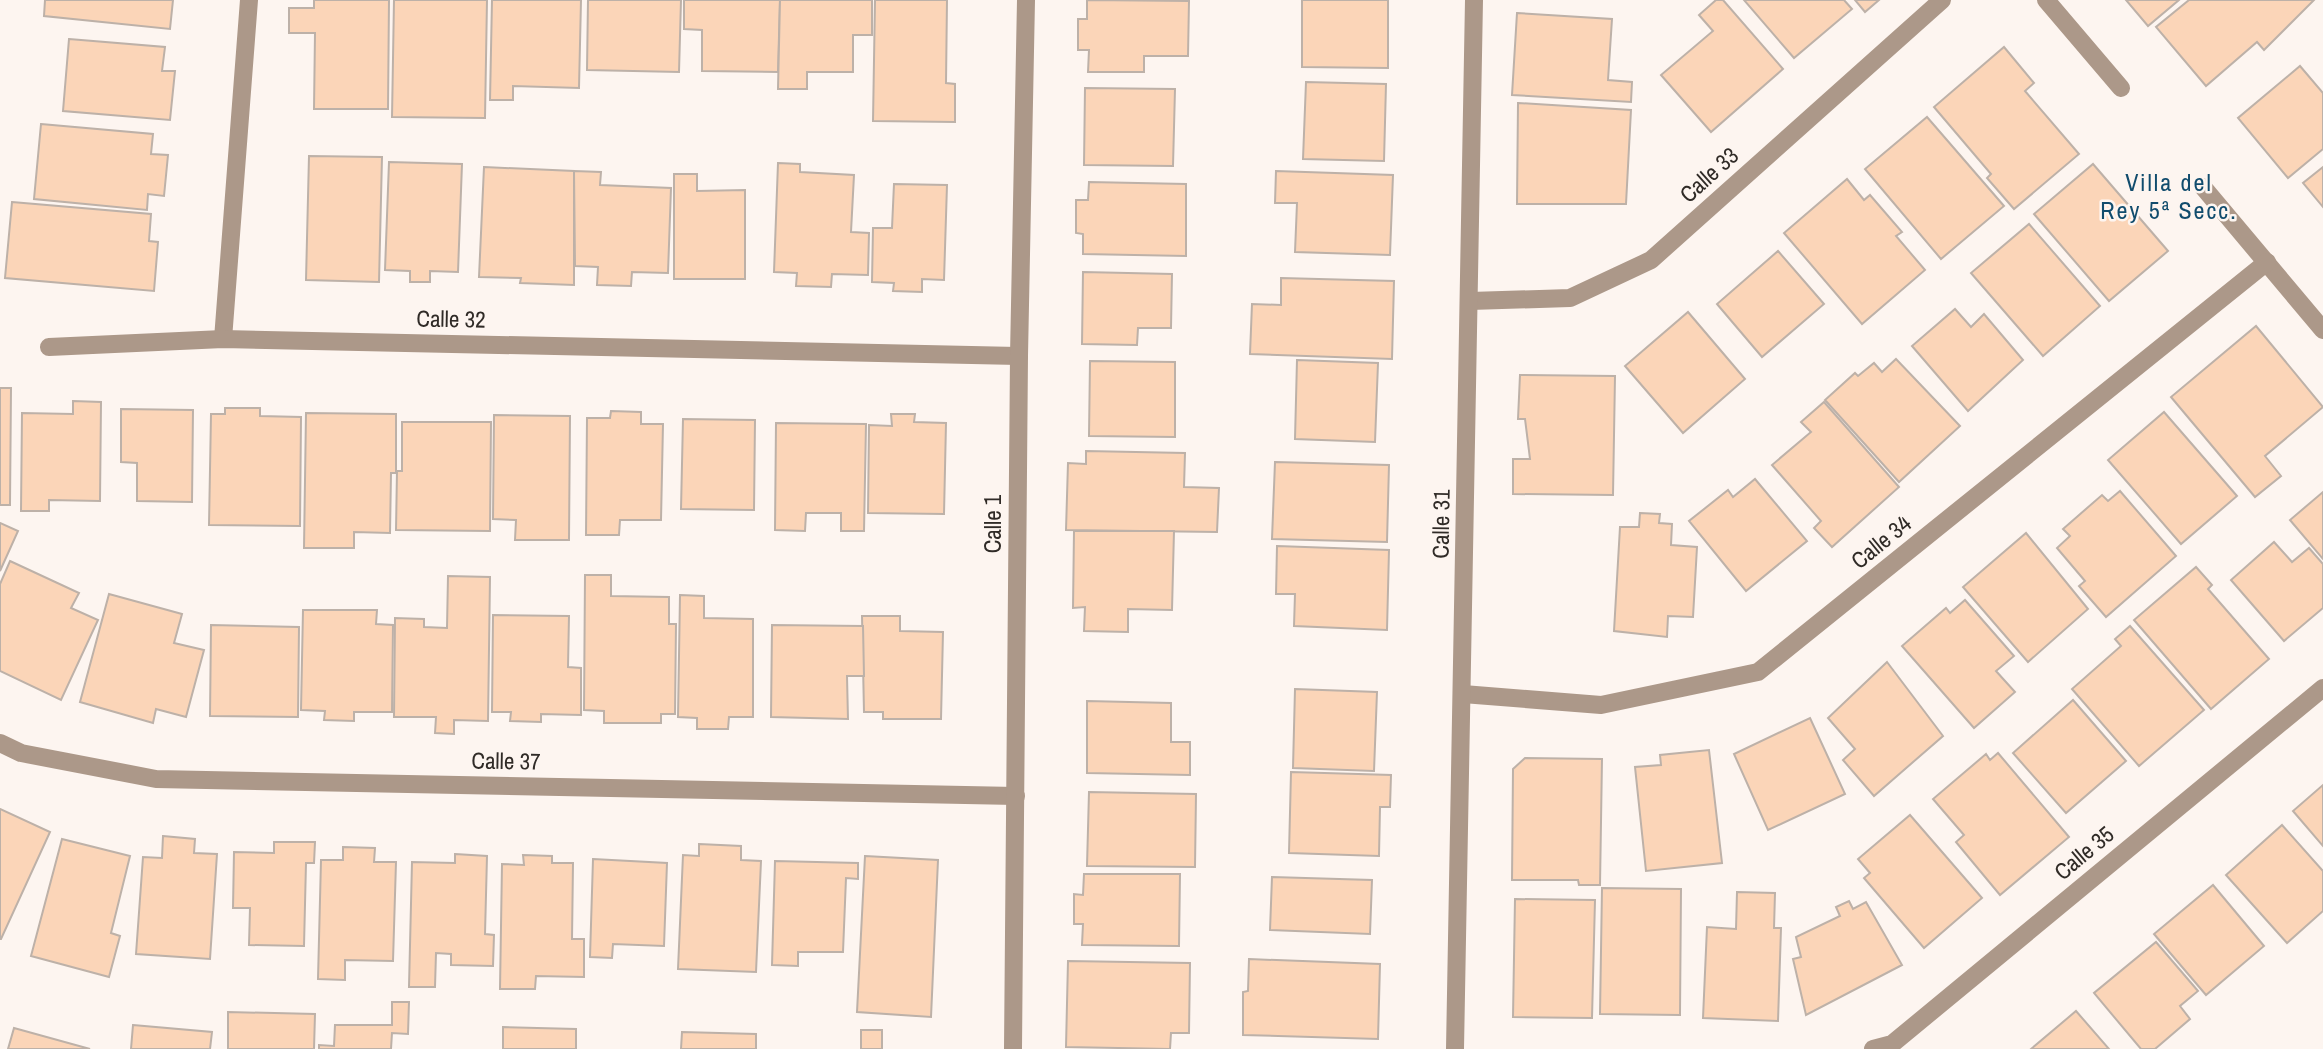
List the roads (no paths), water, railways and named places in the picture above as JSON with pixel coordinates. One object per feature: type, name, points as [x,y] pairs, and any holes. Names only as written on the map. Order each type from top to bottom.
[{"type":"street","points":[[223,339],[249,0]]},
{"type":"street","name":"Calle 1","points":[[1013,1049],[1019,356],[1026,0]]},
{"type":"street","name":"Calle 31","points":[[1455,1049],[1474,0]]},
{"type":"street","name":"Calle 33","points":[[1470,301],[1570,298],[1651,261],[1942,0]]},
{"type":"street","points":[[2046,0],[2122,88]]},
{"type":"street","points":[[2203,187],[2323,330]]},
{"type":"street","name":"Calle 34","points":[[1463,694],[1601,705],[1758,672],[2267,262]]},
{"type":"street","name":"Calle 32","points":[[49,348],[223,339],[1019,356]]},
{"type":"street","name":"Calle 35","points":[[1873,1049],[1892,1044],[2323,688]]},
{"type":"street","name":"Calle 37","points":[[0,743],[22,753],[156,779],[1016,796]]},
{"type":"district","name":"Villa del Rey 5ª Secc.","points":[[2169,197]]}]
